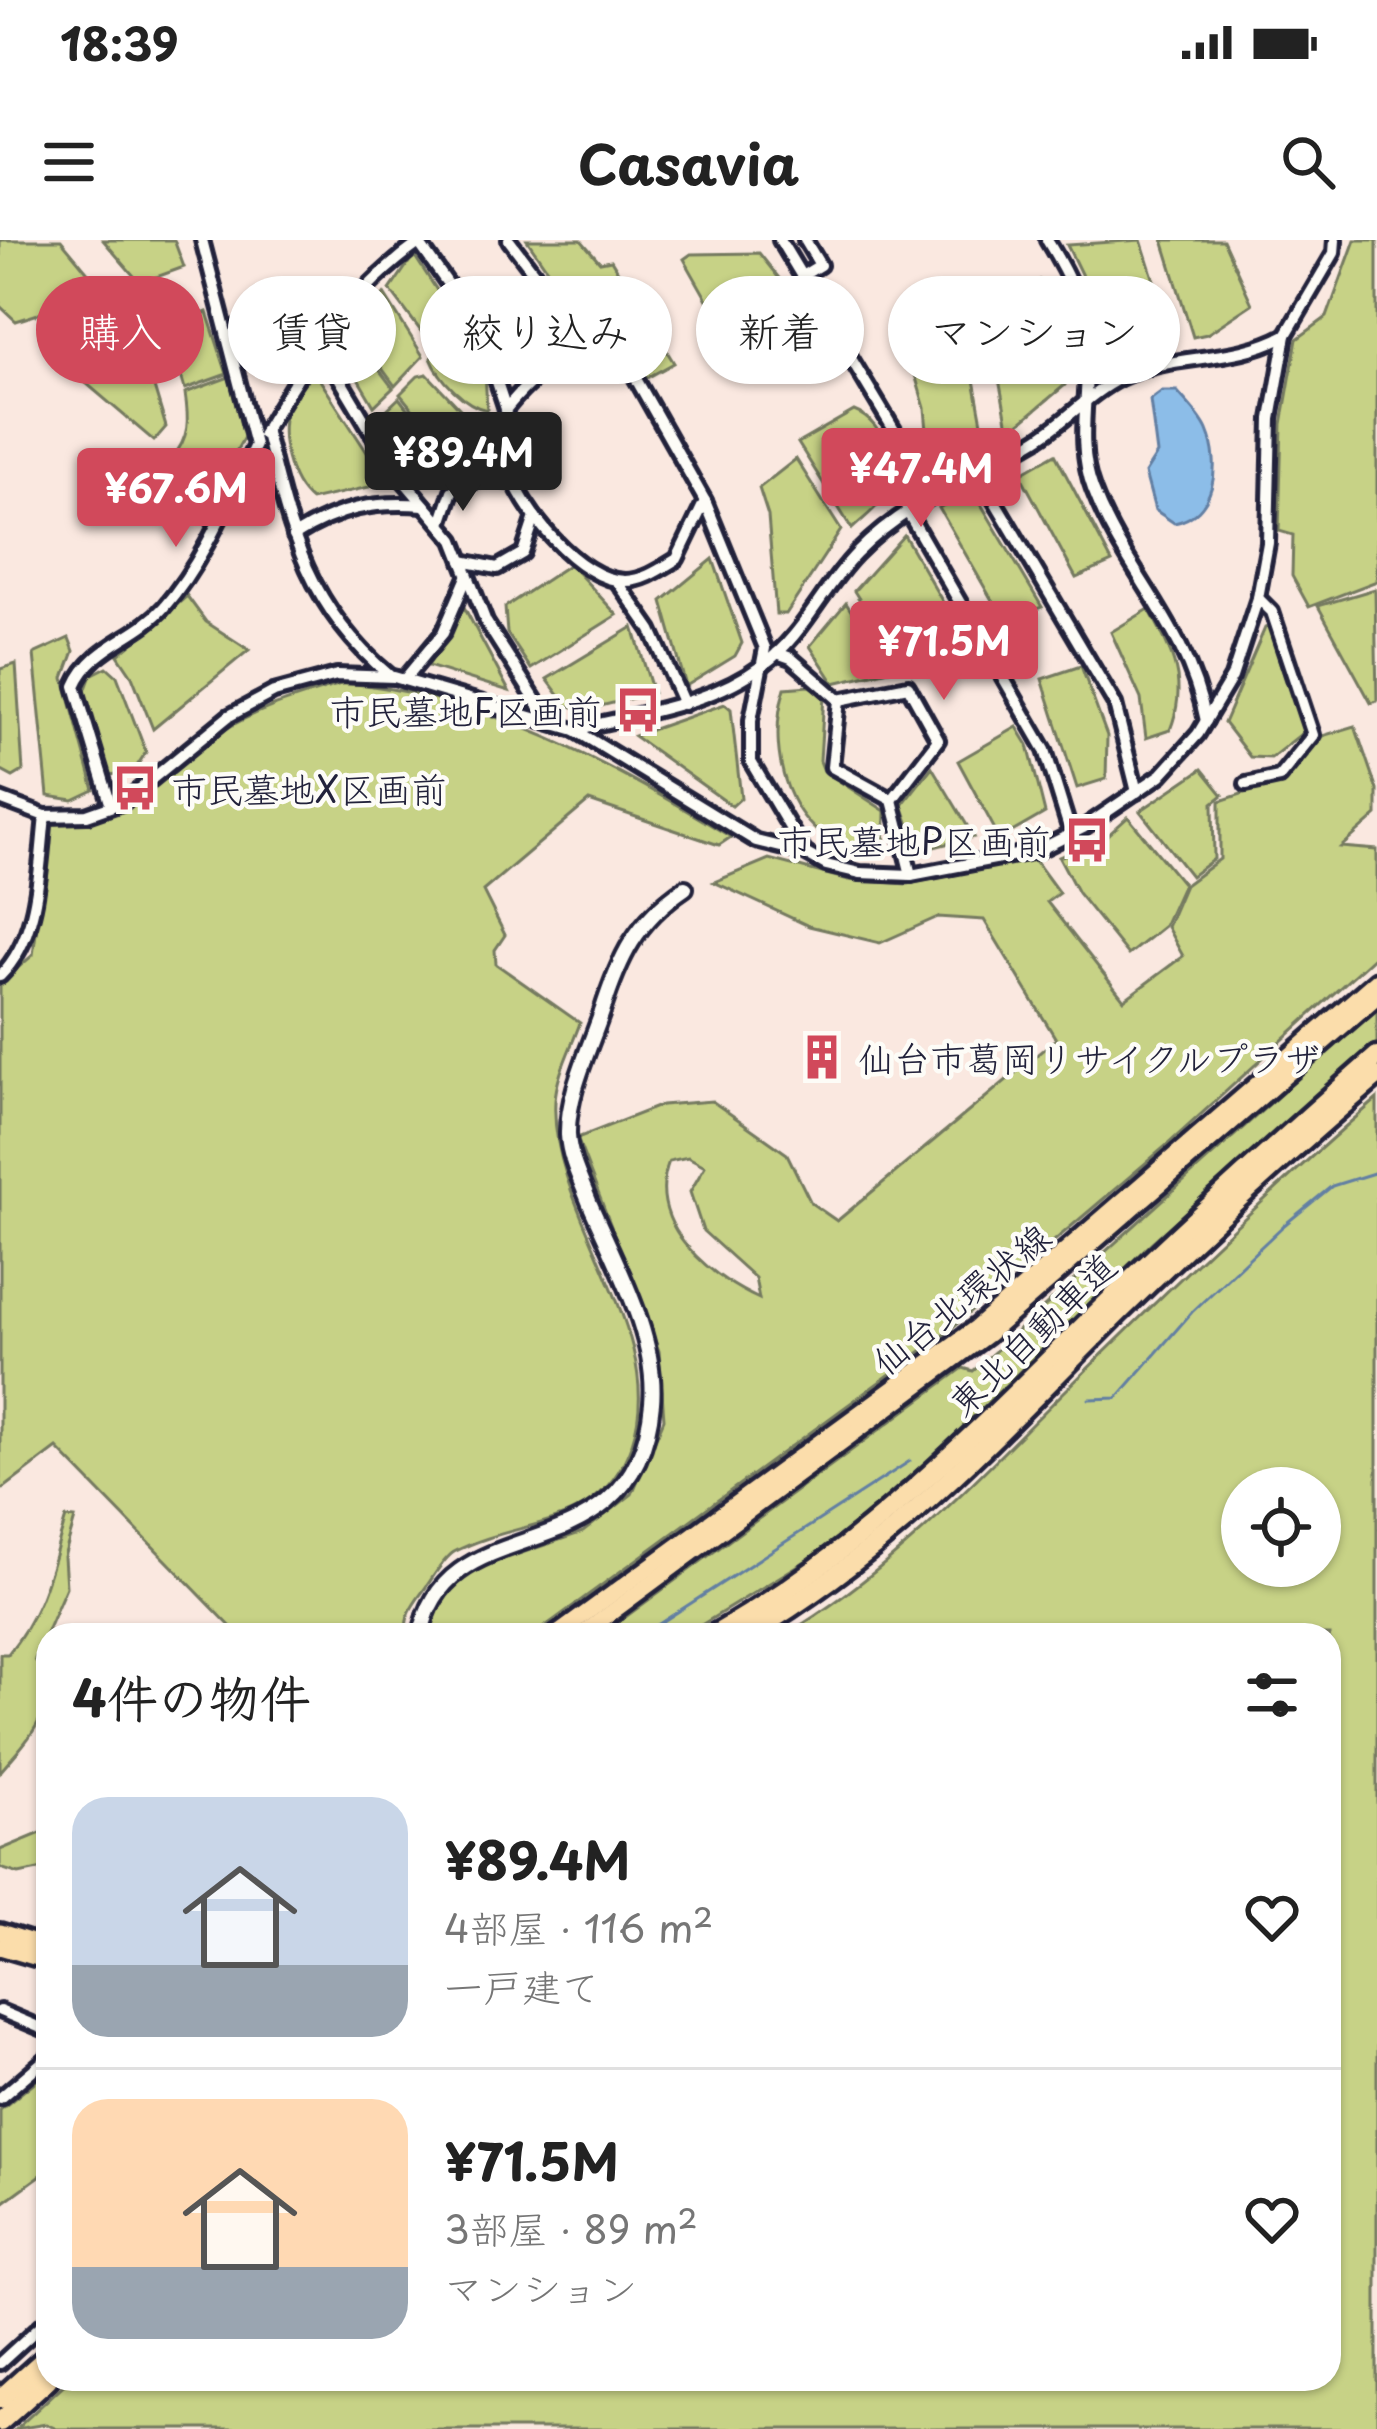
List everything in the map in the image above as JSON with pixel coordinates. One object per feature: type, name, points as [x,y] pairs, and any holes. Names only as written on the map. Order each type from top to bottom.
[{"type":"highway","name":"東北自動車道","points":[[735,1623],[786,1593],[902,1504],[1230,1186],[1377,1056]]},
{"type":"highway","name":"東北自動車道","points":[[766,1623],[848,1572],[922,1509],[1137,1295],[1377,1076]]},
{"type":"highway","points":[[0,2399],[36,2367]]},
{"type":"highway","points":[[0,2422],[36,2390]]},
{"type":"main road","name":"仙台北環状線","points":[[585,1623],[976,1328],[1377,980]]},
{"type":"main road","name":"仙台北環状線","points":[[586,1623],[988,1334],[1377,996]]},
{"type":"main road","points":[[0,1932],[36,1943]]},
{"type":"main road","points":[[0,1947],[36,1958]]},
{"type":"street","points":[[202,240],[256,446]]},
{"type":"street","points":[[509,240],[536,276]]},
{"type":"street","points":[[779,240],[802,276],[820,265],[805,240]]},
{"type":"street","points":[[1047,240],[1081,303],[1087,353],[1083,431],[1094,492],[1192,662],[1206,721]]},
{"type":"street","points":[[0,799],[45,816],[87,814],[124,802],[230,716],[274,692],[337,675],[398,679],[548,720],[574,730],[756,841],[860,873],[910,875],[1037,851],[1161,775],[1206,721],[1232,677],[1258,598],[1268,543],[1271,419],[1286,334],[1334,253],[1335,240]]},
{"type":"street","points":[[376,276],[421,241],[443,276]]},
{"type":"street","points":[[574,730],[684,704],[761,667],[852,557],[907,511],[1030,444],[1122,377],[1163,365],[1227,358],[1286,334]]},
{"type":"street","points":[[864,380],[897,435],[907,511],[1045,749],[1070,834]]},
{"type":"street","points":[[111,806],[75,686],[86,662],[160,613],[188,577],[292,384]]},
{"type":"street","points":[[342,384],[372,436],[441,524],[496,641],[548,720]]},
{"type":"street","points":[[499,384],[506,409],[503,436],[515,483],[535,517],[571,554],[616,579],[651,629],[684,704]]},
{"type":"street","points":[[506,409],[528,384]]},
{"type":"street","points":[[639,384],[705,501],[765,648],[751,762],[805,853]]},
{"type":"street","points":[[265,430],[294,536],[324,606],[398,679]]},
{"type":"street","points":[[977,471],[1115,704],[1137,792]]},
{"type":"street","points":[[441,524],[452,490],[478,476],[515,483]]},
{"type":"street","points":[[294,536],[359,506],[380,501],[424,505]]},
{"type":"street","points":[[616,579],[649,575],[677,559],[705,501]]},
{"type":"street","points":[[462,561],[497,568],[523,553],[535,517]]},
{"type":"street","points":[[398,679],[443,633],[467,576]]},
{"type":"street","points":[[1246,784],[1279,777],[1313,735],[1272,612],[1258,598]]},
{"type":"street","points":[[777,652],[791,658],[839,700]]},
{"type":"street","points":[[839,700],[908,686],[936,736],[892,800]]},
{"type":"street","points":[[839,700],[832,767],[892,800],[910,875]]},
{"type":"street","points":[[0,976],[20,951],[32,916],[45,816]]},
{"type":"street","points":[[424,1623],[431,1599],[452,1573],[584,1519],[617,1492],[644,1446],[652,1409],[651,1367],[579,1177],[568,1132],[570,1112],[623,952],[644,921],[685,888]]},
{"type":"street","points":[[0,2011],[36,2026]]},
{"type":"street","points":[[0,2098],[36,2066]]},
{"type":"street","points":[[0,2363],[36,2330]]},
{"type":"green space","points":[[0,240],[61,240],[91,276],[36,276],[36,315],[16,321],[0,306]]},
{"type":"green space","points":[[103,240],[174,240],[184,267],[159,276],[134,276]]},
{"type":"green space","points":[[527,240],[581,240],[600,262],[611,260],[621,276],[552,276]]},
{"type":"green space","points":[[1141,240],[1153,276],[1082,276],[1067,245]]},
{"type":"green space","points":[[1163,240],[1223,240],[1252,304],[1207,334],[1193,337],[1180,295],[1180,276],[1174,276]]},
{"type":"green space","points":[[1355,240],[1377,240],[1377,581],[1309,607],[1292,576],[1293,535],[1279,531],[1282,424],[1297,339],[1327,317]]},
{"type":"green space","points":[[759,253],[777,276],[696,276],[696,280],[684,259],[691,254]]},
{"type":"green space","points":[[414,255],[428,276],[420,276],[420,330],[396,298],[396,281]]},
{"type":"green space","points":[[204,313],[227,374],[204,382]]},
{"type":"green space","points":[[396,313],[420,351],[420,359],[395,386]]},
{"type":"green space","points":[[418,376],[420,384],[436,384],[477,427],[445,449],[400,394]]},
{"type":"green space","points":[[228,377],[231,384],[244,437],[213,493],[172,458],[187,428],[185,393]]},
{"type":"green space","points":[[87,384],[153,384],[166,427],[154,441]]},
{"type":"green space","points":[[304,384],[322,384],[387,483],[311,500],[287,458],[283,433],[291,400]]},
{"type":"green space","points":[[361,384],[390,384],[393,388],[374,406]]},
{"type":"green space","points":[[449,384],[486,384],[487,410],[470,403]]},
{"type":"green space","points":[[918,384],[975,384],[984,434],[931,476],[925,408]]},
{"type":"green space","points":[[1000,384],[1065,384],[1065,385],[1009,432]]},
{"type":"green space","points":[[399,398],[441,452],[411,469],[379,417]]},
{"type":"green space","points":[[854,411],[875,426],[881,437],[888,476],[880,502],[852,529],[798,443]]},
{"type":"green space","points":[[1055,454],[1112,562],[1076,578],[1020,474]]},
{"type":"green space","points":[[796,459],[841,530],[786,614],[776,614],[768,516],[759,488]]},
{"type":"green space","points":[[972,489],[1042,607],[1004,621],[939,508]]},
{"type":"green space","points":[[904,535],[956,625],[898,661],[854,591]]},
{"type":"green space","points":[[713,559],[742,643],[735,656],[686,686],[662,601]]},
{"type":"green space","points":[[570,564],[617,615],[531,669],[507,633],[505,607]]},
{"type":"green space","points":[[1375,589],[1377,701],[1371,703],[1318,606]]},
{"type":"green space","points":[[187,596],[206,622],[249,650],[153,729],[132,676],[118,655]]},
{"type":"green space","points":[[846,603],[889,670],[834,683],[810,646]]},
{"type":"green space","points":[[464,607],[509,691],[428,666]]},
{"type":"green space","points":[[1149,609],[1171,654],[1178,697],[1170,730],[1146,738],[1141,699],[1111,632]]},
{"type":"green space","points":[[1271,626],[1305,731],[1271,758],[1250,757],[1224,723],[1265,628]]},
{"type":"green space","points":[[633,627],[653,693],[589,709],[567,706],[547,679]]},
{"type":"green space","points":[[69,638],[74,651],[64,678],[94,790],[73,800],[48,796],[34,654]]},
{"type":"green space","points":[[16,664],[23,771],[13,777],[0,770],[0,669]]},
{"type":"green space","points":[[1081,666],[1107,736],[1106,779],[1077,788],[1042,679]]},
{"type":"green space","points":[[107,667],[117,676],[146,752],[133,772],[109,775],[84,694],[91,675]]},
{"type":"green space","points":[[344,683],[447,702],[546,737],[641,784],[731,837],[719,845],[589,801],[483,891],[505,935],[495,950],[496,964],[580,1023],[556,1091],[558,1144],[570,1187],[623,1316],[635,1359],[639,1401],[632,1443],[601,1493],[557,1518],[454,1552],[411,1610],[407,1623],[227,1623],[57,1448],[0,1491],[0,983],[33,955],[51,824],[80,821],[126,804],[224,730],[282,703]]},
{"type":"green space","points":[[809,686],[824,695],[820,761],[824,771],[885,811],[884,853],[854,850],[828,839],[808,822],[793,799],[778,745],[779,716],[785,688]]},
{"type":"green space","points":[[725,704],[731,709],[741,798],[732,806],[634,736]]},
{"type":"green space","points":[[1355,726],[1377,790],[1377,815],[1341,847],[1377,850],[1377,954],[1167,1145],[941,1337],[550,1623],[433,1623],[440,1600],[469,1571],[583,1532],[632,1494],[664,1419],[659,1351],[577,1138],[662,1105],[712,1101],[787,1154],[811,1203],[837,1221],[1056,1039],[984,920],[938,917],[880,943],[809,926],[714,882],[769,859],[849,880],[908,884],[1034,859],[1059,893],[1047,902],[1124,1000],[1183,956],[1167,927],[1185,885],[1220,859],[1220,801],[1281,781],[1322,736]],"holes":[[[688,1157],[705,1166],[690,1192],[703,1231],[755,1278],[759,1299],[702,1261],[673,1226],[664,1184],[669,1161]]]},
{"type":"green space","points":[[1017,727],[1028,745],[1045,813],[1000,839],[958,761]]},
{"type":"green space","points":[[932,767],[974,837],[918,851],[902,805]]},
{"type":"green space","points":[[1202,769],[1223,795],[1213,803],[1214,859],[1191,876],[1140,811]]},
{"type":"green space","points":[[1128,817],[1183,884],[1164,926],[1128,955],[1078,893],[1059,857],[1106,837]]},
{"type":"green space","points":[[1377,1007],[1377,1043],[1152,1242],[914,1475],[820,1552],[705,1623],[617,1623],[963,1368],[973,1371]]},
{"type":"green space","points":[[1377,1099],[1377,2429],[57,2429],[46,2424],[16,2429],[57,2391],[1341,2391],[1341,1623],[804,1623],[861,1583],[931,1523],[1178,1281]]},
{"type":"green space","points":[[66,1518],[75,1519],[64,1557],[66,1587],[50,1623],[36,1623],[36,1726],[0,1772],[0,1654],[8,1654],[20,1637],[50,1572]]},
{"type":"green space","points":[[36,1835],[36,1870],[19,1874],[0,1868],[0,1850]]},
{"type":"green space","points":[[36,2081],[36,2179],[0,2205],[0,2110]]},
{"type":"water","points":[[1162,391],[1177,391],[1198,415],[1214,459],[1206,500],[1188,518],[1174,523],[1155,510],[1145,473],[1157,454],[1150,400]]},
{"type":"waterway","points":[[1089,1399],[1117,1398],[1192,1312],[1332,1186],[1377,1172]]},
{"type":"waterway","points":[[660,1623],[910,1461]]},
{"type":"place","name":"市民墓地F区画前","points":[[638,710]]},
{"type":"place","name":"市民墓地X区画前","points":[[135,788]]},
{"type":"place","name":"市民墓地P区画前","points":[[1087,840]]},
{"type":"place","name":"仙台市葛岡リサイクルプラザ","points":[[822,1057]]}]
